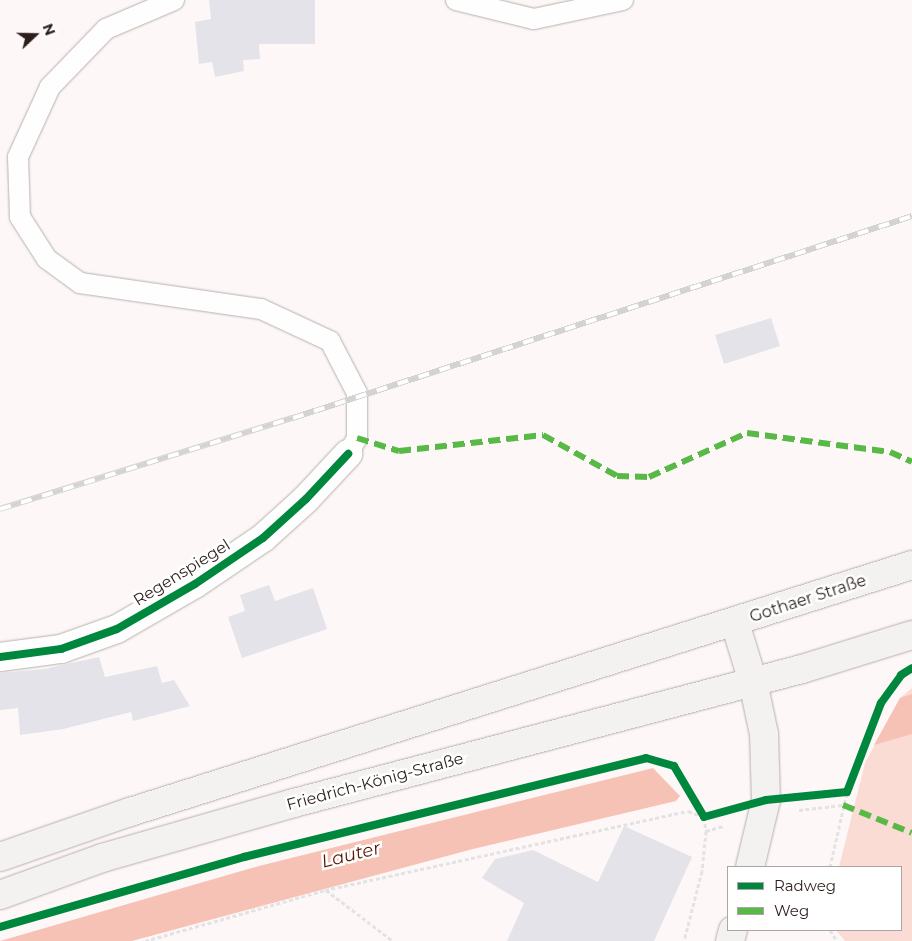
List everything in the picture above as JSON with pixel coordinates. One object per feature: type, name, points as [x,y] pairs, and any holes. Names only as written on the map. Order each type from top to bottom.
[{"type":"main road","name":"Gothaer Straße","points":[[750,866],[766,800],[764,734],[753,682],[735,623],[912,565]]},
{"type":"main road","points":[[0,857],[130,812],[735,623]]},
{"type":"main road","points":[[753,682],[890,645],[912,635]]},
{"type":"main road","name":"Friedrich-König-Straße","points":[[0,895],[102,858],[294,803],[753,682]]},
{"type":"street","name":"Regenspiegel","points":[[0,657],[61,649],[117,629],[195,584],[263,538],[306,499],[348,454]]},
{"type":"lane","name":"Regenspiegel","points":[[174,0],[106,29],[50,87],[18,156],[20,217],[47,258],[80,283],[261,309],[330,341],[357,393],[357,438],[348,454]]},
{"type":"lane","points":[[456,0],[534,19],[623,0]]},
{"type":"path","points":[[830,866],[850,783]]},
{"type":"path","points":[[838,793],[847,792]]},
{"type":"path","points":[[684,941],[702,871],[708,816],[694,800]]},
{"type":"path","points":[[146,941],[325,890],[688,811],[708,816]]},
{"type":"path","points":[[325,890],[393,941]]},
{"type":"shaded area","points":[[912,688],[912,941],[845,941],[837,931],[902,931],[902,866],[839,866],[865,763],[900,698]]},
{"type":"water","points":[[912,694],[912,734],[874,745],[900,698]]},
{"type":"water","name":"Lauter","points":[[653,768],[680,796],[676,801],[473,849],[132,941],[0,941],[259,866]]},
{"type":"building","points":[[209,0],[315,0],[315,44],[259,44],[260,59],[243,60],[244,71],[215,77],[212,62],[199,64],[195,22],[211,19]]},
{"type":"building","points":[[771,318],[780,346],[724,364],[715,335]]},
{"type":"building","points":[[269,585],[275,601],[313,588],[327,629],[242,658],[228,617],[245,611],[240,595]]},
{"type":"building","points":[[99,657],[105,677],[157,666],[162,683],[174,680],[190,706],[133,721],[131,712],[63,729],[20,735],[18,708],[0,710],[0,673],[45,669]]},
{"type":"building","points":[[624,826],[692,857],[654,941],[507,941],[524,903],[482,878],[495,859],[533,850],[598,882]]},
{"type":"railway","points":[[0,509],[293,418],[912,216]]},
{"type":"marked path","points":[[357,438],[399,451],[543,435],[617,476],[649,477],[747,433],[890,452],[912,462]]},
{"type":"marked path","points":[[843,805],[912,833]]},
{"type":"cycle path","points":[[0,657],[61,649],[117,629],[195,584],[263,538],[306,499],[348,454]]},
{"type":"cycle path","points":[[0,927],[244,857],[646,758],[674,766],[704,817],[766,800],[847,792],[881,703],[901,675],[912,668]]}]
